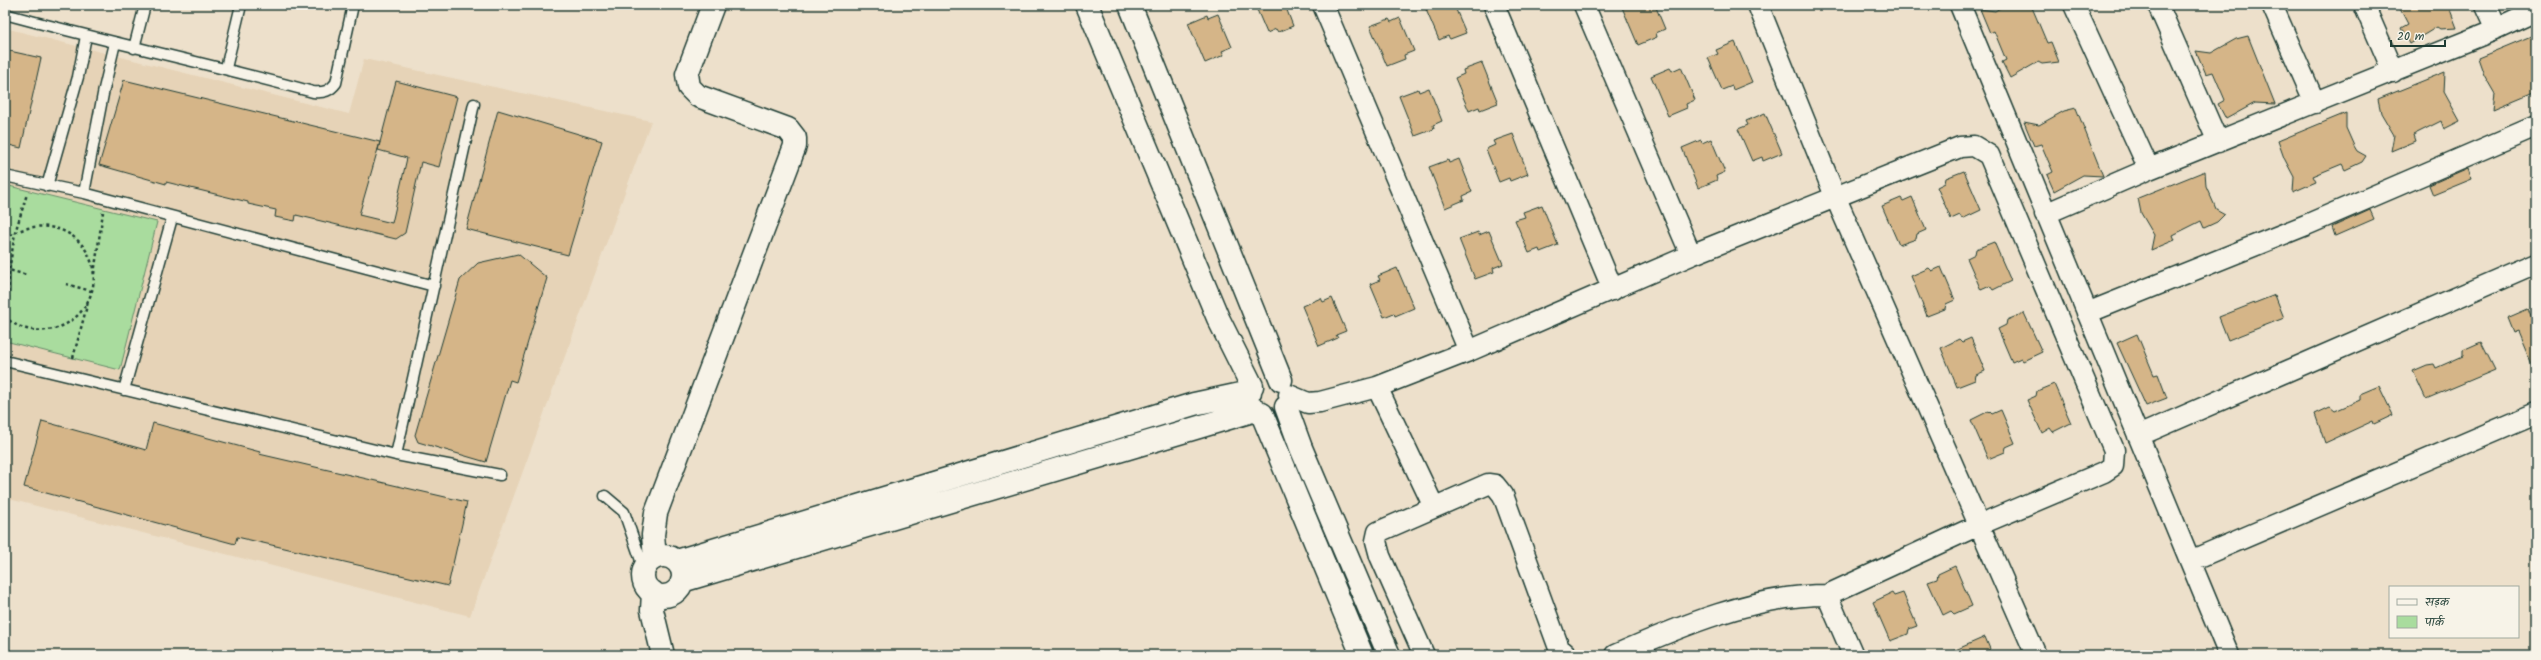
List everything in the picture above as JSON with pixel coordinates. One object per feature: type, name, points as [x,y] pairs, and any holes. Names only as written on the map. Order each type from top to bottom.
[{"type":"street","points":[[650,563],[665,556],[676,561],[683,572],[682,581],[672,594],[659,595],[653,592],[645,582],[650,563],[656,513],[795,146],[795,138],[788,129],[698,96],[689,87],[687,74],[713,5]]},
{"type":"street","points":[[1086,5],[1362,655]]},
{"type":"street","points":[[1130,5],[1285,394],[1301,448],[1389,655]]},
{"type":"street","points":[[1323,5],[1469,351]]},
{"type":"street","points":[[1494,5],[1612,290]]},
{"type":"street","points":[[1584,5],[1691,255]]},
{"type":"street","points":[[1758,5],[1835,196],[1981,524],[2036,655]]},
{"type":"street","points":[[1960,5],[2045,214],[2229,655]]},
{"type":"street","points":[[2074,5],[2149,169]]},
{"type":"street","points":[[2158,5],[2218,142]]},
{"type":"street","points":[[2272,5],[2315,103]]},
{"type":"street","points":[[2364,5],[2393,72]]},
{"type":"street","points":[[2486,5],[2497,30]]},
{"type":"street","points":[[2045,214],[2149,169],[2497,30],[2536,11]]},
{"type":"street","points":[[2087,313],[2306,225],[2536,126]]},
{"type":"street","points":[[1255,400],[1262,377],[1275,377],[1285,394],[1308,403],[1320,402],[1377,387],[1469,351],[1691,255],[1960,147],[1974,146],[1989,155],[2114,450],[2113,466],[2104,472],[1981,524],[1826,595],[1795,595],[1758,602],[1651,640],[1615,655]]},
{"type":"street","points":[[2138,436],[2536,263]]},
{"type":"street","points":[[1377,387],[1434,507]]},
{"type":"street","points":[[676,561],[1194,404],[1255,400],[1275,414],[1285,394]]},
{"type":"street","points":[[682,581],[825,541],[1255,400]]},
{"type":"street","points":[[2190,561],[2536,413]]},
{"type":"street","points":[[1424,655],[1380,556],[1376,541],[1378,532],[1488,484],[1495,485],[1503,495],[1557,653]]},
{"type":"street","points":[[653,592],[652,610],[662,655]]},
{"type":"street","points":[[1826,595],[1853,655]]},
{"type":"lane","points":[[134,48],[145,5]]},
{"type":"lane","points":[[226,68],[241,5]]},
{"type":"lane","points":[[5,14],[134,48],[226,68],[313,92],[331,89],[336,83],[353,5]]},
{"type":"lane","points":[[47,186],[78,77],[86,36]]},
{"type":"lane","points":[[84,193],[104,89],[115,43]]},
{"type":"lane","points":[[396,455],[474,104]]},
{"type":"lane","points":[[5,176],[84,193],[172,218],[434,286]]},
{"type":"lane","points":[[124,390],[172,218]]},
{"type":"lane","points":[[5,361],[396,455],[500,475]]},
{"type":"lane","points":[[605,496],[624,512],[650,563]]},
{"type":"path","points":[[7,341],[6,318],[9,271],[15,233],[28,191]]},
{"type":"path","points":[[6,318],[21,327],[38,331],[56,329],[72,321],[84,309],[92,291],[104,209]]},
{"type":"path","points":[[5,239],[15,233],[37,226],[54,227],[70,234],[82,246],[90,261],[93,277],[92,291]]},
{"type":"path","points":[[5,269],[27,275]]},
{"type":"path","points":[[66,284],[92,291]]},
{"type":"path","points":[[73,358],[90,296]]},
{"type":"shaded area","points":[[5,28],[349,114],[364,59],[651,121],[470,616],[5,498]]},
{"type":"green space","points":[[5,185],[157,222],[120,370],[5,341]]},
{"type":"building","points":[[1255,5],[1285,5],[1293,26],[1278,32],[1276,29],[1267,33]]},
{"type":"building","points":[[1424,5],[1454,5],[1466,33],[1450,39],[1448,36],[1439,40]]},
{"type":"building","points":[[1621,5],[1655,5],[1665,29],[1656,33],[1657,37],[1638,45]]},
{"type":"building","points":[[2005,5],[2031,5],[2047,43],[2051,42],[2059,62],[2042,64],[2038,62],[2010,78],[2002,62],[2006,60],[1994,31],[1990,33],[1980,9],[1995,11]]},
{"type":"building","points":[[2398,5],[2449,7],[2457,28],[2440,29],[2437,27],[2409,44],[2401,28],[2408,24]]},
{"type":"building","points":[[1218,14],[1232,47],[1222,51],[1224,55],[1205,63],[1188,23],[1207,15],[1208,18]]},
{"type":"building","points":[[1400,18],[1414,51],[1404,55],[1405,59],[1387,66],[1370,26],[1389,19],[1391,22]]},
{"type":"building","points":[[2536,34],[2536,91],[2493,109],[2495,94],[2484,75],[2478,58]]},
{"type":"building","points":[[2248,36],[2275,104],[2255,103],[2226,119],[2218,104],[2225,100],[2213,72],[2206,74],[2196,51],[2211,53],[2236,39]]},
{"type":"building","points":[[1735,42],[1752,82],[1733,90],[1732,86],[1722,90],[1708,58],[1718,54],[1716,50]]},
{"type":"building","points":[[5,50],[41,58],[21,148],[5,144]]},
{"type":"building","points":[[1482,63],[1498,103],[1480,110],[1479,107],[1469,111],[1455,78],[1464,74],[1463,70]]},
{"type":"building","points":[[1681,67],[1695,100],[1686,104],[1687,108],[1668,116],[1651,76],[1670,68],[1672,71]]},
{"type":"building","points":[[2445,72],[2444,92],[2460,121],[2444,129],[2441,121],[2413,135],[2415,141],[2391,151],[2394,135],[2381,113],[2378,99]]},
{"type":"building","points":[[124,80],[380,142],[359,215],[392,223],[407,158],[378,150],[396,81],[457,97],[439,167],[421,162],[405,233],[396,239],[296,215],[295,221],[275,217],[276,210],[166,182],[166,184],[99,165]]},
{"type":"building","points":[[1429,88],[1442,121],[1433,125],[1434,129],[1415,136],[1399,96],[1418,89],[1419,92]]},
{"type":"building","points":[[2076,108],[2103,176],[2083,175],[2054,191],[2047,175],[2053,172],[2041,144],[2034,146],[2024,122],[2039,125],[2064,111]]},
{"type":"building","points":[[498,110],[602,141],[568,255],[466,229]]},
{"type":"building","points":[[1765,113],[1782,153],[1763,161],[1762,157],[1752,161],[1738,129],[1748,125],[1746,121]]},
{"type":"building","points":[[2346,113],[2346,128],[2354,146],[2357,151],[2366,156],[2362,162],[2345,170],[2342,164],[2313,176],[2316,182],[2293,192],[2294,177],[2284,158],[2278,141]]},
{"type":"building","points":[[1513,134],[1528,174],[1510,181],[1509,178],[1499,182],[1486,149],[1495,145],[1493,141]]},
{"type":"building","points":[[1711,139],[1725,172],[1716,176],[1717,180],[1698,188],[1682,148],[1701,140],[1702,143]]},
{"type":"building","points":[[1459,159],[1472,192],[1463,196],[1464,200],[1445,208],[1429,167],[1448,160],[1449,163]]},
{"type":"building","points":[[2468,168],[2472,179],[2433,195],[2429,185]]},
{"type":"building","points":[[1964,171],[1981,210],[1962,219],[1960,215],[1951,219],[1937,187],[1945,183],[1946,178]]},
{"type":"building","points":[[2205,171],[2206,186],[2216,209],[2225,214],[2217,222],[2204,228],[2201,221],[2173,235],[2175,240],[2151,250],[2154,235],[2141,213],[2138,198]]},
{"type":"building","points":[[1912,197],[1926,230],[1917,234],[1916,239],[1899,245],[1882,206],[1901,198],[1903,201]]},
{"type":"building","points":[[1542,205],[1558,245],[1540,252],[1539,249],[1529,253],[1515,220],[1525,217],[1523,212]]},
{"type":"building","points":[[2370,210],[2374,219],[2335,236],[2332,227]]},
{"type":"building","points":[[1489,231],[1503,264],[1493,268],[1494,272],[1475,279],[1459,239],[1478,232],[1479,235]]},
{"type":"building","points":[[1994,242],[2011,281],[1993,290],[1990,286],[1981,290],[1967,258],[1975,254],[1976,249]]},
{"type":"building","points":[[518,254],[547,278],[516,382],[510,380],[486,462],[418,442],[415,435],[460,280],[478,263]]},
{"type":"building","points":[[1941,267],[1955,300],[1946,304],[1945,309],[1927,316],[1911,276],[1929,268],[1932,271]]},
{"type":"building","points":[[1397,268],[1414,308],[1395,316],[1394,313],[1384,317],[1370,284],[1380,280],[1378,276]]},
{"type":"building","points":[[2275,295],[2284,318],[2228,340],[2219,317]]},
{"type":"building","points":[[1321,298],[1323,302],[1332,298],[1346,331],[1336,335],[1338,338],[1319,346],[1302,306]]},
{"type":"building","points":[[2528,309],[2536,330],[2536,374],[2518,331],[2513,333],[2507,318]]},
{"type":"building","points":[[2024,313],[2042,352],[2023,361],[2021,358],[2012,362],[1998,329],[2006,325],[2007,320]]},
{"type":"building","points":[[2137,334],[2154,375],[2158,374],[2167,398],[2146,406],[2117,343]]},
{"type":"building","points":[[1971,338],[1985,371],[1976,375],[1975,380],[1957,387],[1941,348],[1959,339],[1962,342]]},
{"type":"building","points":[[2481,342],[2495,370],[2426,399],[2413,371],[2427,365],[2434,364],[2436,368],[2463,356],[2463,350]]},
{"type":"building","points":[[2054,384],[2071,423],[2053,432],[2050,428],[2042,433],[2027,400],[2036,396],[2037,391]]},
{"type":"building","points":[[2379,386],[2393,415],[2374,424],[2373,421],[2325,443],[2315,414],[2330,407],[2335,411],[2360,400],[2360,394]]},
{"type":"building","points":[[2001,410],[2015,443],[2006,447],[2005,452],[1988,459],[1971,420],[1989,411],[1992,414]]},
{"type":"building","points":[[42,421],[146,450],[153,423],[260,452],[259,454],[467,502],[448,586],[237,537],[235,544],[24,487]]},
{"type":"building","points":[[1955,566],[1972,606],[1954,614],[1951,611],[1943,615],[1928,582],[1937,579],[1938,574]]},
{"type":"building","points":[[1892,593],[1894,596],[1903,593],[1917,626],[1909,629],[1908,634],[1890,641],[1873,602]]},
{"type":"building","points":[[1985,637],[1990,649],[1987,651],[1989,655],[1944,655]]}]
